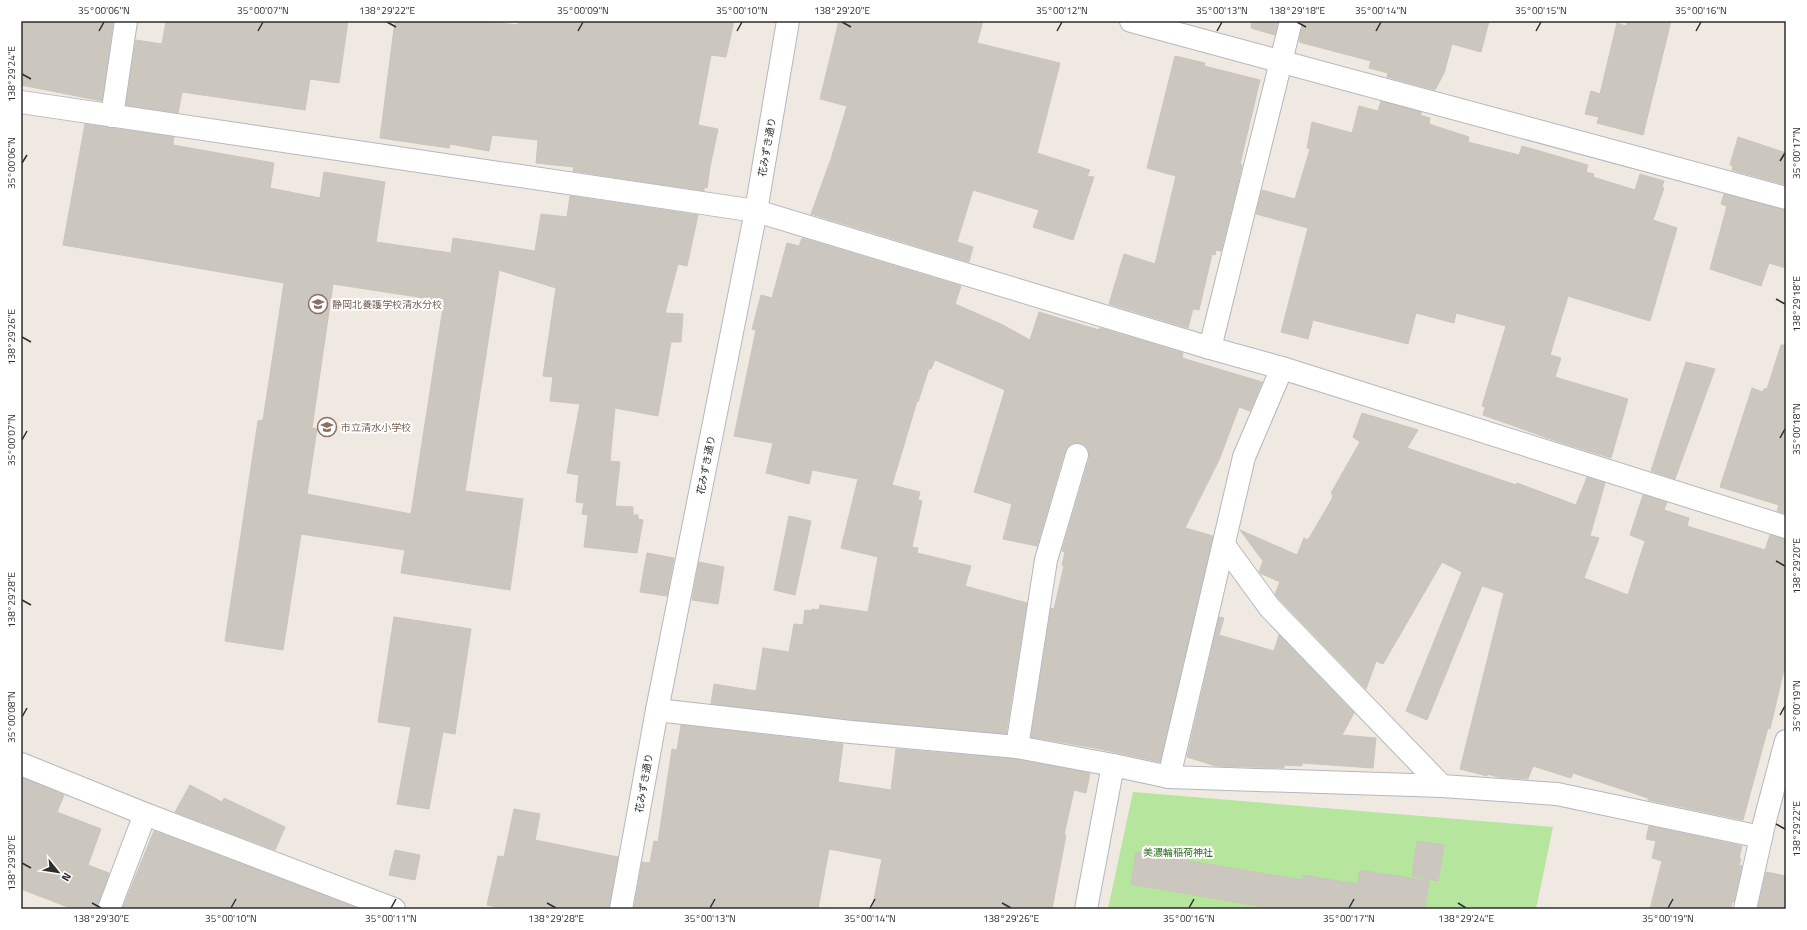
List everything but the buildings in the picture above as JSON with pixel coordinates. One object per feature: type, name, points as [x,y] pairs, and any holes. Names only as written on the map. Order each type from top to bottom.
[{"type":"street","points":[[112,116],[126,21]]},
{"type":"street","name":"花みずき通り","points":[[620,909],[657,710],[756,211],[788,21]]},
{"type":"street","points":[[1131,21],[1786,198]]},
{"type":"street","points":[[1210,348],[1291,21]]},
{"type":"street","points":[[21,102],[756,211],[1210,348],[1282,368],[1786,527]]},
{"type":"street","points":[[1169,778],[1244,457],[1282,368]]},
{"type":"street","points":[[1017,747],[1046,560],[1077,455]]},
{"type":"street","points":[[1224,545],[1270,608],[1442,786]]},
{"type":"street","points":[[657,710],[851,732],[1017,747],[1113,765],[1169,778],[1442,786],[1556,794],[1760,837]]},
{"type":"street","points":[[1745,909],[1760,837],[1786,741]]},
{"type":"street","points":[[21,764],[145,814],[394,909]]},
{"type":"street","points":[[1086,909],[1113,765]]},
{"type":"street","points":[[109,909],[145,814]]},
{"type":"green space","name":"美濃輪稲荷神社","points":[[1133,792],[1553,827],[1536,909],[1108,909]]},
{"type":"place","name":"静岡北養護学校清水分校","points":[[318,304]]},
{"type":"place","name":"市立清水小学校","points":[[327,427]]}]
